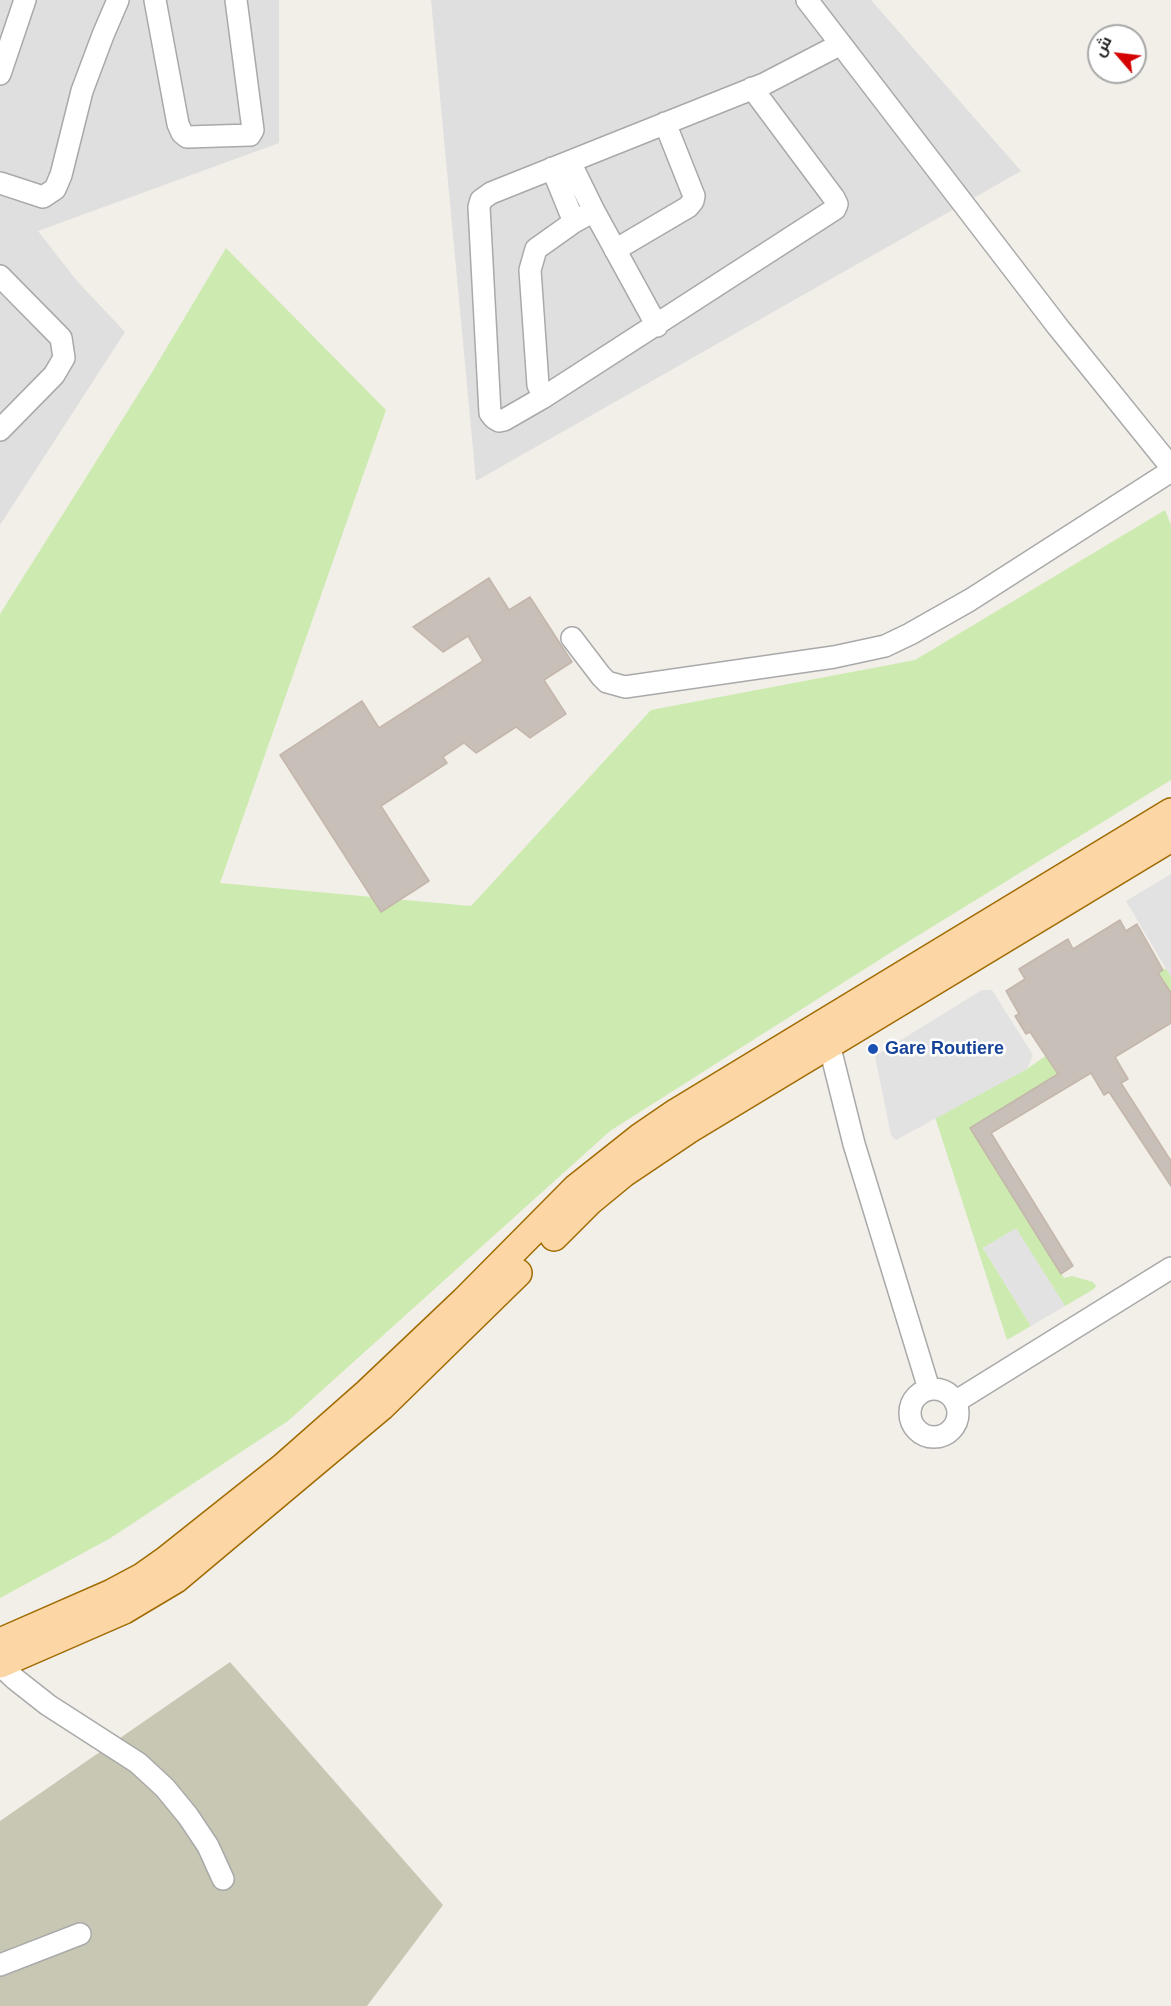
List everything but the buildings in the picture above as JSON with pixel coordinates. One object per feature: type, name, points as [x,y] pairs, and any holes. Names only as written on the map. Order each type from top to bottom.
[{"type":"main road","points":[[0,1642],[112,1593],[142,1577],[284,1467],[464,1300],[576,1188],[639,1138],[676,1112],[1171,812]]},
{"type":"main road","points":[[0,1664],[124,1610],[176,1579],[381,1407],[590,1201],[624,1173],[688,1130],[1171,838]]},
{"type":"street","points":[[0,74],[25,0]]},
{"type":"street","points":[[0,183],[43,197],[55,189],[61,175],[82,91],[118,0]]},
{"type":"street","points":[[155,0],[178,124],[182,133],[187,137],[250,135],[253,130],[236,0]]},
{"type":"street","points":[[572,638],[607,682],[625,687],[834,657],[885,646],[970,600],[1171,469],[807,0]]},
{"type":"street","points":[[752,88],[834,198],[837,204],[835,209],[657,326],[544,397],[499,421],[490,412],[479,207],[481,200],[485,196],[752,88],[841,44]]},
{"type":"street","points":[[615,250],[688,207],[693,201],[694,196],[665,123]]},
{"type":"street","points":[[561,165],[594,211],[657,326]]},
{"type":"street","points":[[561,165],[574,222]]},
{"type":"street","points":[[544,397],[538,385],[530,270],[536,249],[594,211]]},
{"type":"street","points":[[0,430],[54,375],[64,358],[61,338],[4,288]]},
{"type":"street","points":[[829,1044],[854,1144],[929,1389]]},
{"type":"street","points":[[955,1402],[1171,1268]]},
{"type":"street","points":[[929,1389],[943,1390],[955,1402],[957,1417],[949,1431],[942,1435],[927,1436],[914,1426],[910,1411],[916,1397],[929,1389]]},
{"type":"street","points":[[0,1664],[48,1706],[138,1762],[165,1788],[203,1839],[223,1880]]},
{"type":"street","points":[[0,1965],[80,1934]]},
{"type":"shaded area","points":[[0,0],[279,0],[279,143],[38,231],[77,281],[125,332],[0,525]]},
{"type":"shaded area","points":[[431,0],[871,0],[1021,171],[476,481]]},
{"type":"shaded area","points":[[1171,874],[1171,977],[1126,901]]},
{"type":"shaded area","points":[[982,990],[992,990],[1033,1055],[1027,1069],[896,1140],[891,1135],[875,1056]]},
{"type":"shaded area","points":[[1016,1228],[1065,1306],[1031,1326],[983,1248]]},
{"type":"shaded area","points":[[230,1662],[443,1905],[367,2006],[0,2006],[0,1821]]},
{"type":"green space","points":[[226,248],[386,410],[220,883],[471,906],[651,710],[915,660],[1165,510],[1171,525],[1171,780],[901,946],[610,1131],[288,1421],[109,1539],[0,1598],[0,614],[151,374]]},
{"type":"green space","points":[[1166,968],[1171,977],[1171,993],[1158,973]]},
{"type":"green space","points":[[1058,1047],[1071,1066],[970,1128],[1064,1278],[1072,1276],[1093,1282],[1096,1286],[1065,1306],[1016,1229],[983,1248],[1031,1326],[1007,1340],[935,1117],[1027,1069]]},
{"type":"place","name":"Gare Routiere","points":[[873,1049]]}]
